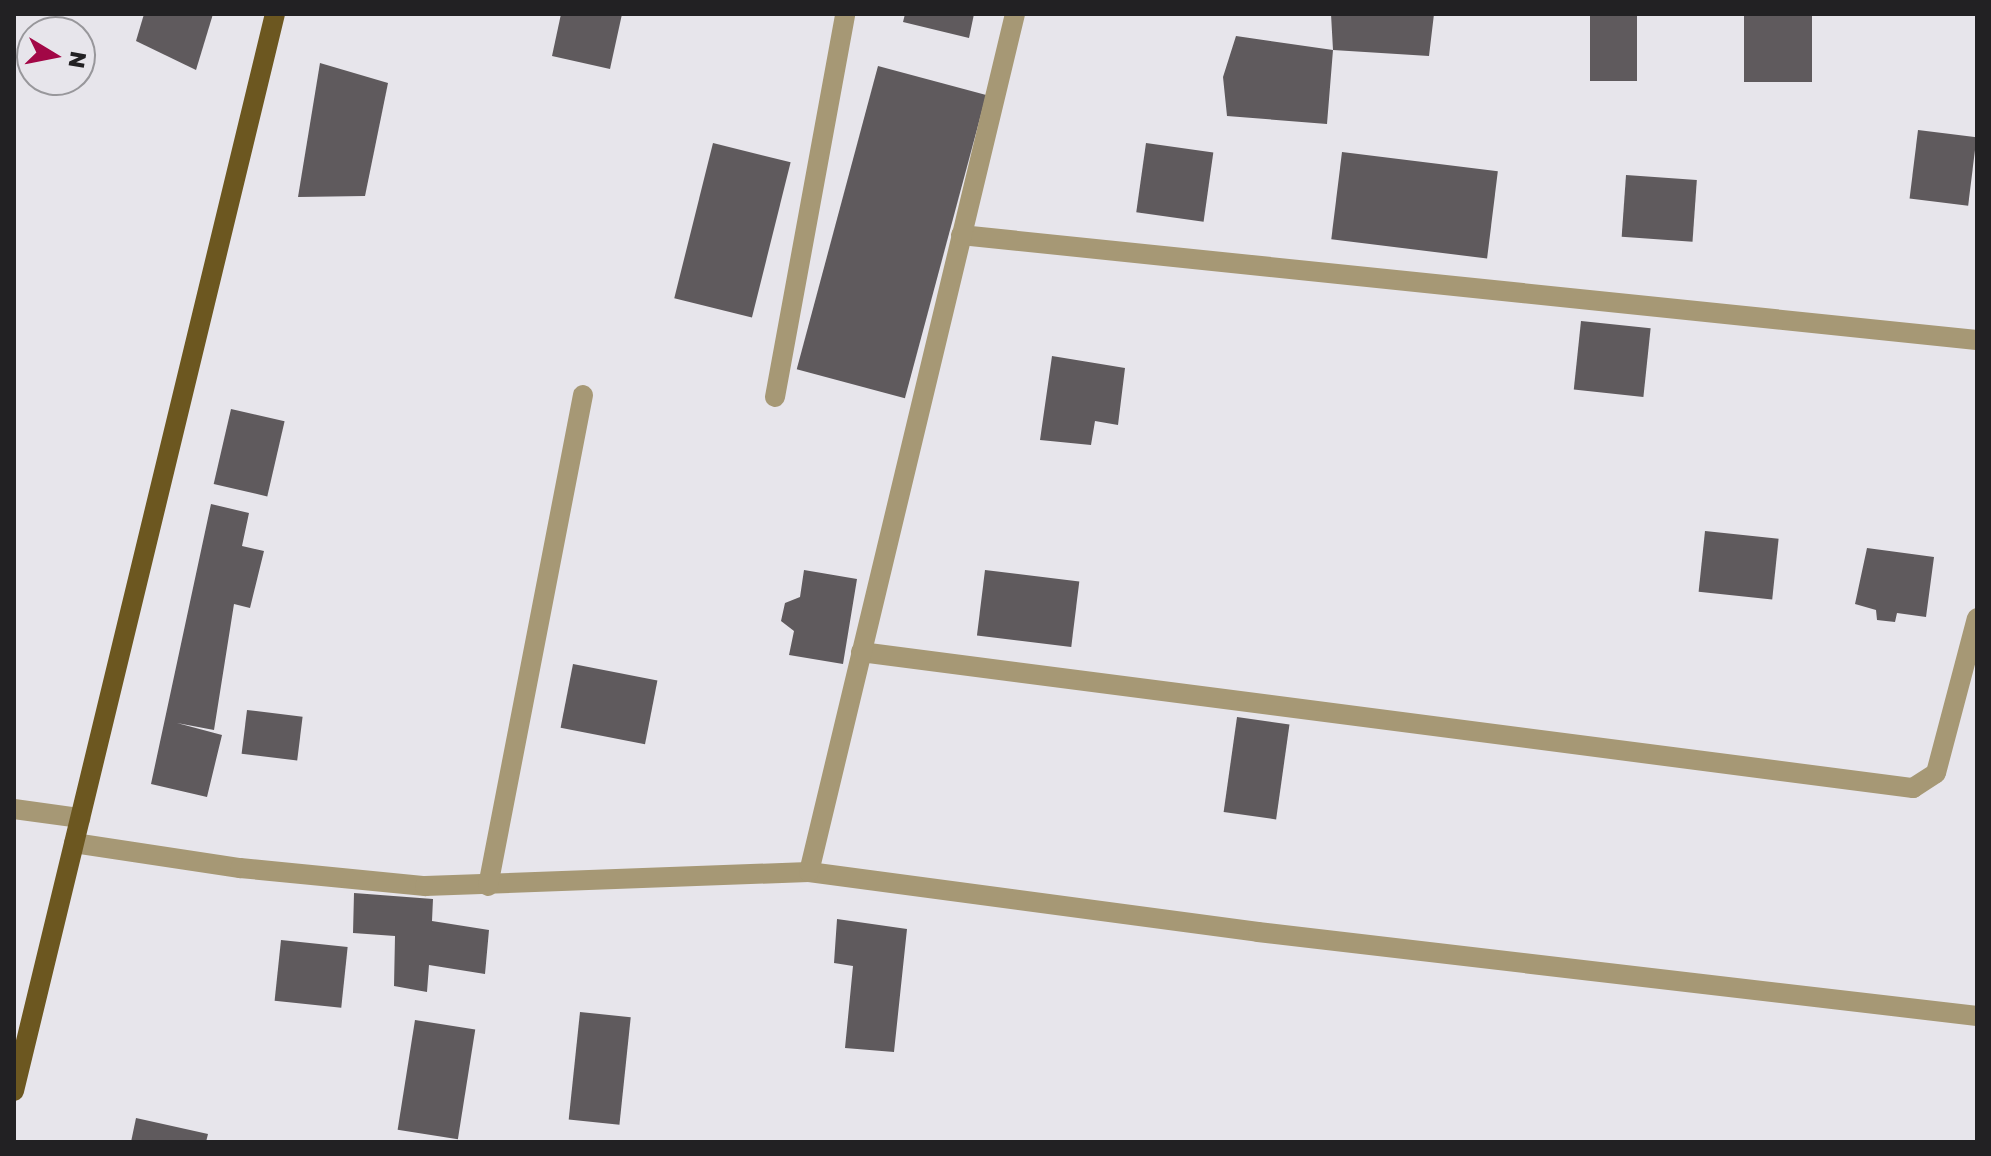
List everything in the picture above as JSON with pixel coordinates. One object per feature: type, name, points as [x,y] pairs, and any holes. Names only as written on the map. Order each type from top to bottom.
[{"type":"main road","points":[[14,1091],[275,14]]},
{"type":"street","points":[[775,397],[845,14]]},
{"type":"street","points":[[809,872],[1015,14]]},
{"type":"street","points":[[961,235],[1977,340]]},
{"type":"street","points":[[488,886],[583,395]]},
{"type":"street","points":[[861,652],[1913,788],[1936,773],[1977,618]]},
{"type":"street","points":[[14,809],[80,818]]},
{"type":"street","points":[[74,843],[240,868],[425,886],[809,872],[1258,932],[1977,1016]]},
{"type":"building","points":[[144,14],[213,14],[196,70],[136,41]]},
{"type":"building","points":[[561,14],[622,14],[610,69],[552,56]]},
{"type":"building","points":[[905,14],[974,14],[969,38],[903,22]]},
{"type":"building","points":[[1331,14],[1434,14],[1429,56],[1333,50]]},
{"type":"building","points":[[1590,14],[1637,14],[1637,81],[1590,81]]},
{"type":"building","points":[[1744,14],[1812,14],[1812,82],[1744,82]]},
{"type":"building","points":[[1236,36],[1333,50],[1327,124],[1227,116],[1223,77]]},
{"type":"building","points":[[320,63],[388,83],[365,196],[298,197]]},
{"type":"building","points":[[878,66],[986,95],[905,398],[797,369]]},
{"type":"building","points":[[1918,130],[1977,137],[1968,206],[1910,198]]},
{"type":"building","points":[[713,143],[791,162],[752,318],[674,298]]},
{"type":"building","points":[[1146,143],[1213,152],[1204,222],[1136,212]]},
{"type":"building","points":[[1342,152],[1498,171],[1487,258],[1331,239]]},
{"type":"building","points":[[1626,175],[1697,180],[1693,242],[1622,237]]},
{"type":"building","points":[[1581,321],[1651,328],[1643,397],[1574,390]]},
{"type":"building","points":[[1052,356],[1125,368],[1118,425],[1095,421],[1091,445],[1040,440]]},
{"type":"building","points":[[231,409],[285,421],[267,496],[214,484]]},
{"type":"building","points":[[211,504],[249,513],[242,546],[264,551],[250,608],[234,604],[214,730],[177,723],[222,735],[207,797],[151,784]]},
{"type":"building","points":[[1705,531],[1779,539],[1772,599],[1699,592]]},
{"type":"building","points":[[1867,548],[1934,557],[1926,617],[1897,613],[1895,622],[1877,620],[1876,610],[1855,604]]},
{"type":"building","points":[[804,570],[857,579],[843,664],[789,655],[794,631],[781,621],[785,603],[800,597]]},
{"type":"building","points":[[985,570],[1079,582],[1071,647],[977,636]]},
{"type":"building","points":[[573,664],[657,680],[645,744],[561,728]]},
{"type":"building","points":[[247,710],[303,717],[297,760],[242,754]]},
{"type":"building","points":[[1237,717],[1289,724],[1276,819],[1224,812]]},
{"type":"building","points":[[354,893],[433,899],[432,921],[489,930],[485,974],[429,965],[427,992],[394,986],[395,936],[353,933]]},
{"type":"building","points":[[837,919],[907,929],[894,1052],[845,1048],[853,966],[834,963]]},
{"type":"building","points":[[281,940],[348,947],[341,1008],[275,1001]]},
{"type":"building","points":[[580,1012],[631,1017],[619,1125],[569,1119]]},
{"type":"building","points":[[415,1020],[475,1030],[458,1139],[398,1130]]},
{"type":"building","points":[[136,1118],[208,1134],[206,1142],[131,1142]]}]
